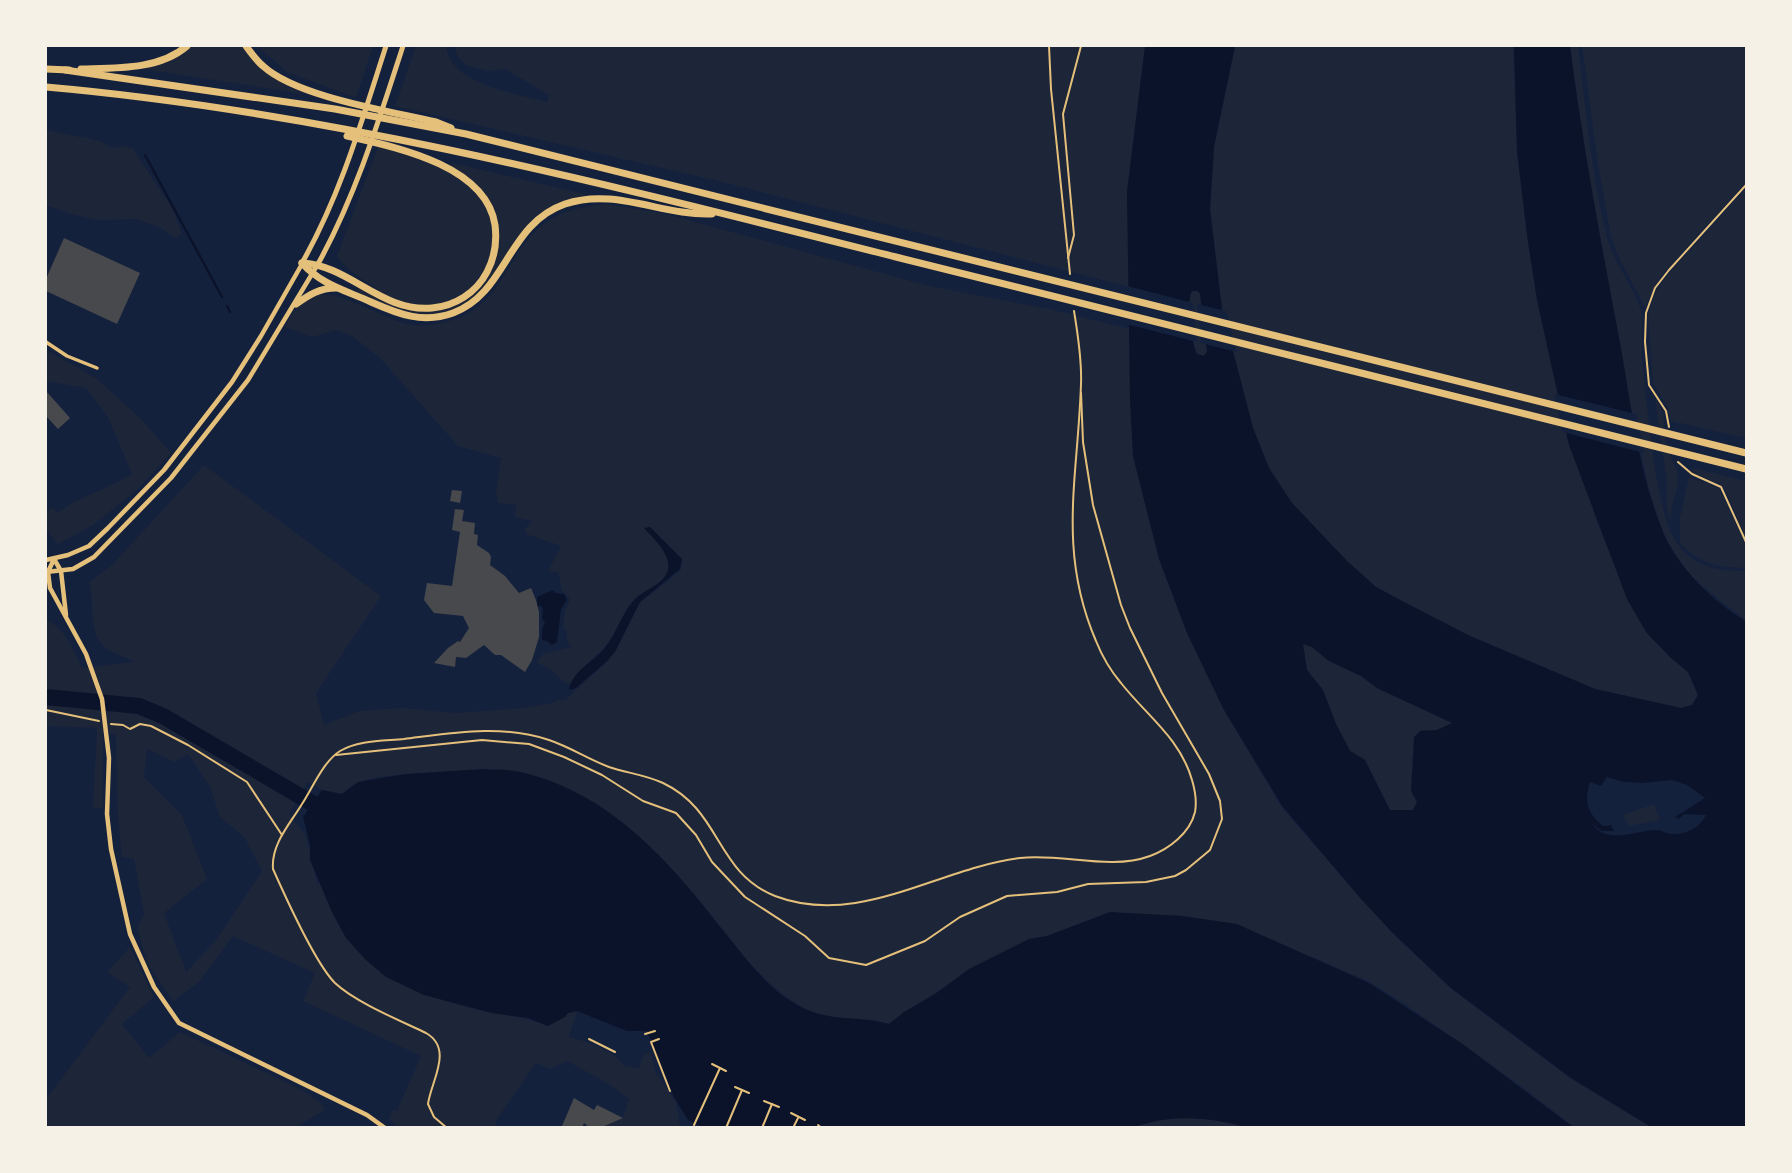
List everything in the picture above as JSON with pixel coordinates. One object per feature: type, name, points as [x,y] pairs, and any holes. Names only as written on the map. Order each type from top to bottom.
[{"type":"highway","points":[[65,70],[139,66],[171,56],[187,46]]},
{"type":"highway","points":[[246,46],[264,67],[297,86],[318,94],[436,122],[466,134]]},
{"type":"highway","points":[[46,69],[335,109],[466,134],[1746,453]]},
{"type":"highway","points":[[46,87],[131,95],[299,121],[526,167],[1746,469]]},
{"type":"highway","points":[[299,121],[414,153],[449,169],[481,195],[494,219],[496,233],[493,257],[479,285],[457,302],[430,309],[393,303],[318,264],[302,263]]},
{"type":"highway","points":[[302,263],[312,275],[404,316],[440,317],[462,309],[485,292],[528,228],[552,209],[584,199],[608,198],[695,215],[721,214]]},
{"type":"highway","points":[[296,304],[325,288],[338,288]]},
{"type":"main road","points":[[302,263],[328,212],[351,157],[386,46]]},
{"type":"main road","points":[[318,264],[349,201],[403,46]]},
{"type":"street","points":[[46,559],[78,551],[98,538],[170,463],[247,360],[302,263]]},
{"type":"street","points":[[47,572],[73,569],[94,557],[171,478],[236,397],[296,304],[318,264]]},
{"type":"street","points":[[46,342],[67,356],[97,368]]},
{"type":"street","points":[[54,559],[61,571],[67,617]]},
{"type":"street","points":[[54,559],[47,572],[50,588],[86,654],[98,683],[107,723],[107,814],[118,883],[138,955],[154,987],[179,1023],[367,1115],[385,1128]]},
{"type":"lane","points":[[589,1039],[615,1052]]},
{"type":"path","points":[[1048,46],[1071,283]]},
{"type":"path","points":[[1068,258],[1074,235],[1063,114],[1081,46]]},
{"type":"path","points":[[1650,385],[1645,342],[1646,313],[1655,288],[1746,185]]},
{"type":"path","points":[[335,755],[482,740],[529,744],[556,754],[602,775],[643,801],[676,813],[696,835],[712,862],[745,897],[805,936],[829,958],[866,965],[925,941],[960,917],[1007,896],[1057,892],[1088,884],[1146,882],[1166,879],[1186,870],[1210,850],[1217,836],[1222,819],[1220,801],[1209,774],[1163,693],[1121,605],[1093,505],[1083,442],[1074,307]]},
{"type":"path","points":[[447,1128],[434,1118],[428,1104],[440,1058],[437,1042],[426,1033],[349,994],[334,982],[272,869],[274,852],[282,835],[321,773],[343,749],[366,743],[480,730],[514,732],[545,738],[608,766],[652,779],[678,792],[699,810],[730,862],[745,878],[774,895],[817,905],[864,902],[969,870],[1022,858],[1115,862],[1142,858],[1175,842],[1187,829],[1196,810],[1196,798],[1187,764],[1175,742],[1121,684],[1109,667],[1098,646],[1078,591],[1071,506],[1081,384]]},
{"type":"path","points":[[1684,468],[1721,487],[1746,542]]},
{"type":"path","points":[[46,710],[123,725],[130,729],[140,724],[151,726],[188,745],[247,782],[282,835]]},
{"type":"path","points":[[645,1034],[655,1031]]},
{"type":"path","points":[[659,1039],[651,1042],[670,1091]]},
{"type":"path","points":[[712,1064],[726,1071]]},
{"type":"path","points":[[694,1125],[720,1068]]},
{"type":"path","points":[[735,1087],[749,1093]]},
{"type":"path","points":[[726,1128],[742,1090]]},
{"type":"path","points":[[764,1101],[779,1107]]},
{"type":"path","points":[[762,1128],[772,1104]]},
{"type":"path","points":[[791,1113],[805,1120]]},
{"type":"path","points":[[793,1128],[798,1117]]},
{"type":"path","points":[[818,1125],[822,1128]]},
{"type":"shaded area","points":[[193,46],[242,46],[269,74],[304,94],[143,69],[175,58]]},
{"type":"shaded area","points":[[257,46],[373,46],[356,98],[287,72]]},
{"type":"shaded area","points":[[416,46],[446,46],[450,59],[459,70],[471,78],[503,91],[547,102],[549,95],[505,69],[487,71],[466,65],[458,57],[454,46],[1145,46],[1127,192],[1130,287],[714,180],[395,106]]},
{"type":"shaded area","points":[[1145,46],[1235,46],[1214,147],[1210,209],[1222,309],[1253,428],[1269,468],[1292,503],[1347,561],[1376,587],[1468,635],[1595,689],[1681,708],[1692,705],[1698,695],[1688,672],[1646,632],[1627,599],[1569,445],[1537,300],[1517,152],[1514,46],[1570,46],[1593,197],[1637,442],[1655,512],[1670,546],[1687,571],[1722,605],[1746,621],[1746,1127],[1651,1127],[1571,1078],[1451,988],[1361,899],[1283,807],[1224,710],[1187,633],[1159,559],[1133,456],[1127,192]],"holes":[[[1192,291],[1198,291],[1200,294],[1207,352],[1204,356],[1197,354],[1193,340],[1189,312]],[[1303,644],[1312,647],[1329,661],[1361,676],[1377,688],[1452,723],[1437,730],[1420,731],[1414,737],[1411,791],[1417,802],[1413,810],[1390,810],[1365,760],[1350,751],[1323,690],[1307,670]],[[1607,777],[1642,783],[1672,780],[1687,785],[1705,798],[1675,817],[1679,819],[1684,814],[1706,815],[1691,830],[1681,833],[1651,830],[1624,835],[1606,834],[1592,824],[1602,831],[1614,831],[1611,825],[1603,826],[1590,811],[1587,801],[1590,782],[1601,786]]]},
{"type":"shaded area","points":[[1235,46],[1513,46],[1517,152],[1528,242],[1537,299],[1569,445],[1587,488],[1597,523],[1646,632],[1688,672],[1698,695],[1692,705],[1681,708],[1595,689],[1468,635],[1376,587],[1347,561],[1292,503],[1269,468],[1253,428],[1222,309],[1210,209],[1214,147]]},
{"type":"shaded area","points":[[1570,46],[1578,46],[1593,166],[1607,237],[1641,310],[1642,358],[1650,428],[1664,511],[1679,546],[1693,559],[1709,567],[1746,571],[1746,620],[1688,573],[1664,536],[1649,489],[1628,396],[1585,157]]},
{"type":"shaded area","points":[[1582,46],[1746,46],[1746,182],[1662,275],[1645,307],[1611,237]]},
{"type":"shaded area","points":[[46,130],[100,141],[112,148],[124,146],[133,149],[172,208],[182,234],[175,238],[159,227],[136,219],[97,220],[46,205]]},
{"type":"shaded area","points":[[379,145],[416,156],[451,172],[471,188],[485,206],[492,226],[492,246],[486,266],[475,283],[460,296],[440,304],[417,305],[397,301],[354,273],[337,256]]},
{"type":"shaded area","points":[[452,163],[593,196],[540,216],[475,300],[450,313],[416,316],[355,294],[359,286],[392,303],[445,307],[480,285],[497,244],[489,205],[449,168]]},
{"type":"shaded area","points":[[1746,188],[1746,438],[1671,421],[1668,408],[1653,383],[1648,314],[1657,289],[1670,272]]},
{"type":"shaded area","points":[[607,204],[666,214],[929,286],[1049,309],[1130,329],[1133,456],[1159,559],[1187,633],[1224,710],[1282,808],[1392,933],[1450,988],[1570,1078],[1651,1127],[1574,1127],[1405,1004],[1370,982],[1313,957],[1110,912],[1047,936],[1029,939],[941,989],[889,1024],[819,1014],[797,1004],[761,975],[678,875],[619,820],[573,792],[529,774],[508,770],[377,777],[357,783],[342,794],[322,790],[308,782],[289,814],[306,836],[318,887],[319,881],[339,926],[361,955],[375,967],[424,994],[548,1026],[568,1013],[577,1011],[569,1037],[607,1051],[624,1066],[639,1068],[644,1054],[651,1053],[656,1073],[676,1102],[680,1127],[600,1127],[623,1118],[629,1099],[607,1083],[567,1061],[550,1069],[536,1063],[495,1122],[499,1127],[397,1127],[389,1118],[393,1110],[397,1111],[421,1056],[303,1001],[315,973],[233,936],[199,982],[173,1001],[148,965],[137,928],[144,914],[134,859],[122,857],[116,735],[103,731],[103,808],[93,809],[97,728],[46,726],[46,619],[64,634],[82,668],[134,662],[109,650],[97,637],[89,582],[112,565],[204,465],[381,596],[316,693],[324,725],[359,711],[404,708],[456,713],[524,708],[565,700],[608,661],[641,602],[680,571],[683,560],[650,527],[645,529],[658,542],[668,559],[666,575],[633,601],[612,638],[570,684],[561,680],[553,671],[536,662],[543,654],[571,647],[567,640],[567,631],[563,628],[565,610],[570,600],[562,590],[558,572],[548,571],[561,546],[526,534],[525,529],[532,521],[515,517],[516,505],[498,503],[496,491],[501,458],[458,446],[380,358],[352,336],[336,330],[312,337],[285,327],[303,301],[322,295],[345,299],[392,320],[408,324],[437,324],[468,314],[494,290],[524,244],[551,219],[571,210]],"holes":[[[147,749],[175,762],[188,754],[210,787],[220,817],[245,838],[262,871],[216,940],[186,972],[164,913],[207,879],[182,815],[144,777]]]},
{"type":"shaded area","points":[[1196,290],[1200,294],[1207,352],[1204,356],[1197,354],[1190,324],[1189,294]]},
{"type":"shaded area","points":[[46,350],[96,378],[140,418],[171,453],[137,490],[93,525],[58,544],[46,529],[46,512],[52,507],[57,513],[132,474],[108,417],[86,388],[46,381]]},
{"type":"shaded area","points":[[1655,398],[1663,417],[1670,456],[1678,474],[1671,522],[1667,509],[1667,483]]},
{"type":"shaded area","points":[[1693,468],[1746,481],[1746,539],[1727,493],[1720,484],[1692,473]]},
{"type":"shaded area","points":[[1689,477],[1719,488],[1746,545],[1746,568],[1726,567],[1702,560],[1680,543],[1680,518]]},
{"type":"shaded area","points":[[650,527],[682,559],[680,569],[640,602],[615,652],[606,662],[576,688],[569,690],[578,672],[608,643],[631,603],[660,582],[667,572],[664,552],[644,528]]},
{"type":"shaded area","points":[[553,590],[555,593],[564,594],[567,600],[561,609],[557,642],[552,645],[542,640],[545,623],[542,619],[543,609],[537,606],[537,597]]},
{"type":"shaded area","points":[[1303,644],[1312,647],[1329,661],[1361,676],[1377,688],[1453,723],[1437,730],[1420,731],[1414,737],[1417,802],[1413,810],[1390,810],[1365,760],[1350,751],[1323,690],[1307,670]]},
{"type":"shaded area","points":[[483,769],[515,771],[552,782],[610,813],[636,834],[683,881],[769,984],[789,1000],[813,1012],[889,1024],[969,969],[1029,939],[1047,936],[1110,912],[1183,916],[1237,924],[1369,983],[1464,1045],[1573,1127],[1248,1128],[1189,1118],[1160,1120],[1131,1128],[702,1127],[688,1120],[674,1097],[647,1031],[627,1031],[577,1011],[568,1013],[548,1026],[528,1018],[492,1013],[424,995],[386,977],[346,938],[310,860],[310,845],[303,817],[322,790],[342,794],[358,782],[406,774]]},
{"type":"shaded area","points":[[1654,804],[1660,820],[1629,826],[1623,815]]},
{"type":"shaded area","points":[[130,947],[154,997],[122,1024],[149,1058],[180,1032],[300,1089],[320,1102],[325,1110],[296,1127],[46,1127],[46,1099],[130,987],[107,972]]},
{"type":"shaded area","points":[[1182,1117],[1225,1121],[1248,1127],[1131,1128],[1148,1122]]},
{"type":"pier","points":[[1127,286],[1193,303],[1197,342],[1126,324]]},
{"type":"pier","points":[[1197,304],[1226,311],[1237,352],[1201,343]]},
{"type":"pier","points":[[1554,394],[1636,414],[1644,453],[1563,432]]},
{"type":"building","points":[[64,238],[140,273],[117,324],[46,291],[46,279]]},
{"type":"building","points":[[46,391],[70,418],[58,429],[46,416]]},
{"type":"building","points":[[452,490],[462,491],[460,503],[450,501]]},
{"type":"building","points":[[455,509],[464,510],[462,521],[475,523],[477,545],[489,553],[490,565],[505,576],[519,593],[531,588],[539,612],[539,637],[525,672],[501,655],[495,655],[484,645],[466,658],[456,657],[455,667],[434,663],[448,648],[460,642],[469,628],[463,616],[434,613],[424,600],[427,583],[452,586],[460,532],[452,530]]},
{"type":"building","points":[[574,1098],[594,1110],[597,1105],[623,1118],[600,1128],[590,1128],[584,1123],[582,1128],[565,1128],[562,1126]]},
{"type":"waterway","points":[[145,155],[222,297]]},
{"type":"waterway","points":[[227,306],[230,312]]},
{"type":"waterway","points":[[46,697],[139,706],[163,716],[329,813]]}]
